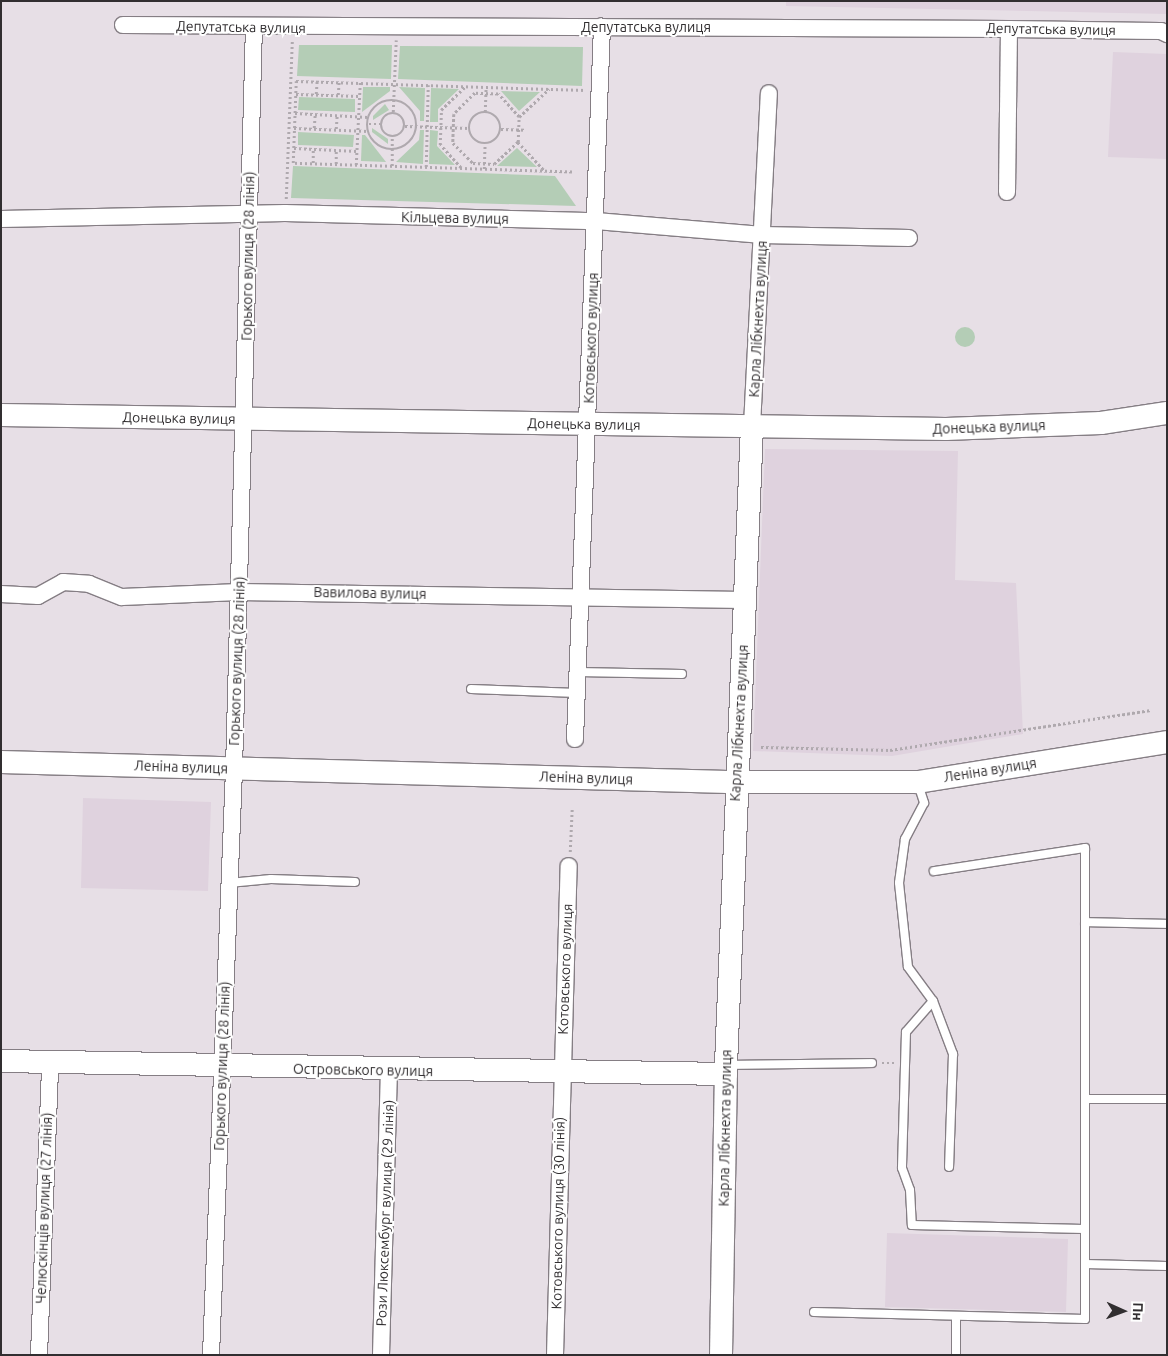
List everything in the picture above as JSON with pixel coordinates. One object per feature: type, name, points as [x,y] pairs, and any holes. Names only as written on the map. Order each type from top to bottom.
[{"type":"street","name":"Депутатська вулиця","points":[[124,25],[293,28],[1009,29],[1161,31],[1167,34]]},
{"type":"street","name":"Горького вулиця (28 лiнiя)","points":[[211,1355],[234,768],[254,27]]},
{"type":"street","name":"Котовського вулиця","points":[[575,739],[602,27]]},
{"type":"street","points":[[1007,192],[1009,29]]},
{"type":"street","name":"Карла Лібкнехта вулиця","points":[[721,1355],[726,1070],[736,782],[752,426],[770,93]]},
{"type":"street","name":"Кільцева вулиця","points":[[1,219],[285,213],[596,221],[762,235],[908,238]]},
{"type":"street","name":"Донецька вулиця","points":[[1,415],[946,429],[1101,423],[1167,413]]},
{"type":"street","name":"Вавилова вулиця","points":[[1,594],[38,596],[63,582],[88,584],[122,597],[239,592],[744,600]]},
{"type":"street","name":"Леніна вулиця","points":[[1,762],[736,782],[918,782],[1167,742]]},
{"type":"street","name":"Котовського вулиця","points":[[561,1072],[569,866]]},
{"type":"street","name":"Островського вулиця","points":[[1,1061],[221,1068],[561,1072],[726,1070]]},
{"type":"street","name":"Челюскінців вулиця (27 лiнiя)","points":[[39,1355],[50,1062]]},
{"type":"street","name":"Рози Люксембург вулиця (29 лiнiя)","points":[[381,1355],[389,1070]]},
{"type":"street","name":"Котовського вулиця (30 лiнiя)","points":[[555,1355],[561,1072]]},
{"type":"lane","points":[[578,672],[682,674]]},
{"type":"lane","points":[[471,689],[577,693]]},
{"type":"lane","points":[[918,782],[924,803],[905,839],[899,883],[908,967],[933,1001],[953,1054],[949,1167]]},
{"type":"lane","points":[[814,1312],[1085,1319],[1085,848],[934,871]]},
{"type":"lane","points":[[229,884],[271,879],[355,882]]},
{"type":"lane","points":[[1085,922],[1167,924]]},
{"type":"lane","points":[[933,1001],[906,1032],[903,1064],[902,1168],[910,1190],[912,1225],[1084,1228]]},
{"type":"lane","points":[[726,1070],[872,1063]]},
{"type":"lane","points":[[1084,1099],[1167,1099]]},
{"type":"lane","points":[[1084,1264],[1167,1266]]},
{"type":"lane","points":[[956,1316],[956,1355]]},
{"type":"path","points":[[285,213],[293,28]]},
{"type":"path","points":[[393,112],[396,28]]},
{"type":"path","points":[[572,172],[293,163],[296,80],[586,90],[587,80]]},
{"type":"path","points":[[316,94],[317,81]]},
{"type":"path","points":[[338,95],[339,82]]},
{"type":"path","points":[[356,165],[360,82]]},
{"type":"path","points":[[426,167],[428,85]]},
{"type":"path","points":[[461,168],[440,145],[441,110],[466,86]]},
{"type":"path","points":[[485,112],[486,87]]},
{"type":"path","points":[[519,117],[549,89]]},
{"type":"path","points":[[475,93],[486,94],[498,94],[519,117],[518,142],[494,164],[473,163],[453,143],[454,114],[475,93]]},
{"type":"path","points":[[296,94],[359,96]]},
{"type":"path","points":[[386,99],[402,99],[416,114],[415,138],[401,151],[384,151],[368,131],[369,117],[386,99]]},
{"type":"path","points":[[392,137],[382,132],[380,124],[383,117],[393,112]]},
{"type":"path","points":[[393,112],[401,116],[405,126]]},
{"type":"path","points":[[485,112],[498,119],[501,129],[498,138],[485,144],[475,141],[469,128],[472,118],[485,112]]},
{"type":"path","points":[[295,114],[369,117]]},
{"type":"path","points":[[314,128],[315,114]]},
{"type":"path","points":[[336,129],[337,115]]},
{"type":"path","points":[[368,124],[380,124]]},
{"type":"path","points":[[392,166],[392,137],[405,126],[469,128]]},
{"type":"path","points":[[294,128],[368,131]]},
{"type":"path","points":[[501,129],[526,130]]},
{"type":"path","points":[[518,142],[545,171]]},
{"type":"path","points":[[484,169],[485,144]]},
{"type":"path","points":[[293,148],[357,151]]},
{"type":"path","points":[[313,149],[313,163]]},
{"type":"path","points":[[336,150],[336,164]]},
{"type":"path","points":[[761,747],[890,750],[1151,710]]},
{"type":"path","points":[[569,866],[572,808]]},
{"type":"path","points":[[872,1063],[903,1064]]},
{"type":"shaded area","points":[[786,1],[1167,1],[1167,14],[786,6]]},
{"type":"shaded area","points":[[1113,52],[1167,54],[1167,159],[1108,157]]},
{"type":"shaded area","points":[[765,449],[958,451],[955,580],[1016,583],[1023,734],[892,756],[753,751]]},
{"type":"shaded area","points":[[83,798],[211,802],[208,891],[81,888]]},
{"type":"shaded area","points":[[887,1233],[1068,1239],[1066,1312],[885,1307]]},
{"type":"green space","points":[[299,45],[392,45],[391,79],[297,76]]},
{"type":"green space","points":[[400,46],[583,47],[582,86],[398,79]]},
{"type":"green space","points":[[363,87],[390,87],[390,91],[362,112]]},
{"type":"green space","points":[[399,87],[425,88],[424,121],[420,121],[420,111]]},
{"type":"green space","points":[[431,88],[459,89],[438,109],[438,122],[430,122]]},
{"type":"green space","points":[[501,91],[540,92],[519,111]]},
{"type":"green space","points":[[299,97],[355,99],[355,112],[298,110]]},
{"type":"green space","points":[[385,104],[389,110],[373,120],[373,116]]},
{"type":"green space","points":[[372,128],[388,139],[388,144],[372,132]]},
{"type":"green space","points":[[420,130],[424,130],[423,164],[396,162],[419,140]]},
{"type":"green space","points":[[430,130],[438,131],[437,146],[455,165],[429,164]]},
{"type":"green space","points":[[298,132],[354,135],[353,147],[298,145]]},
{"type":"green space","points":[[362,135],[365,135],[386,162],[361,161]]},
{"type":"green space","points":[[517,148],[537,167],[497,166]]},
{"type":"green space","points":[[293,166],[555,176],[576,206],[291,198]]},
{"type":"green space","points":[[961,327],[969,327],[975,333],[975,341],[969,347],[961,347],[955,341],[955,333]]}]
